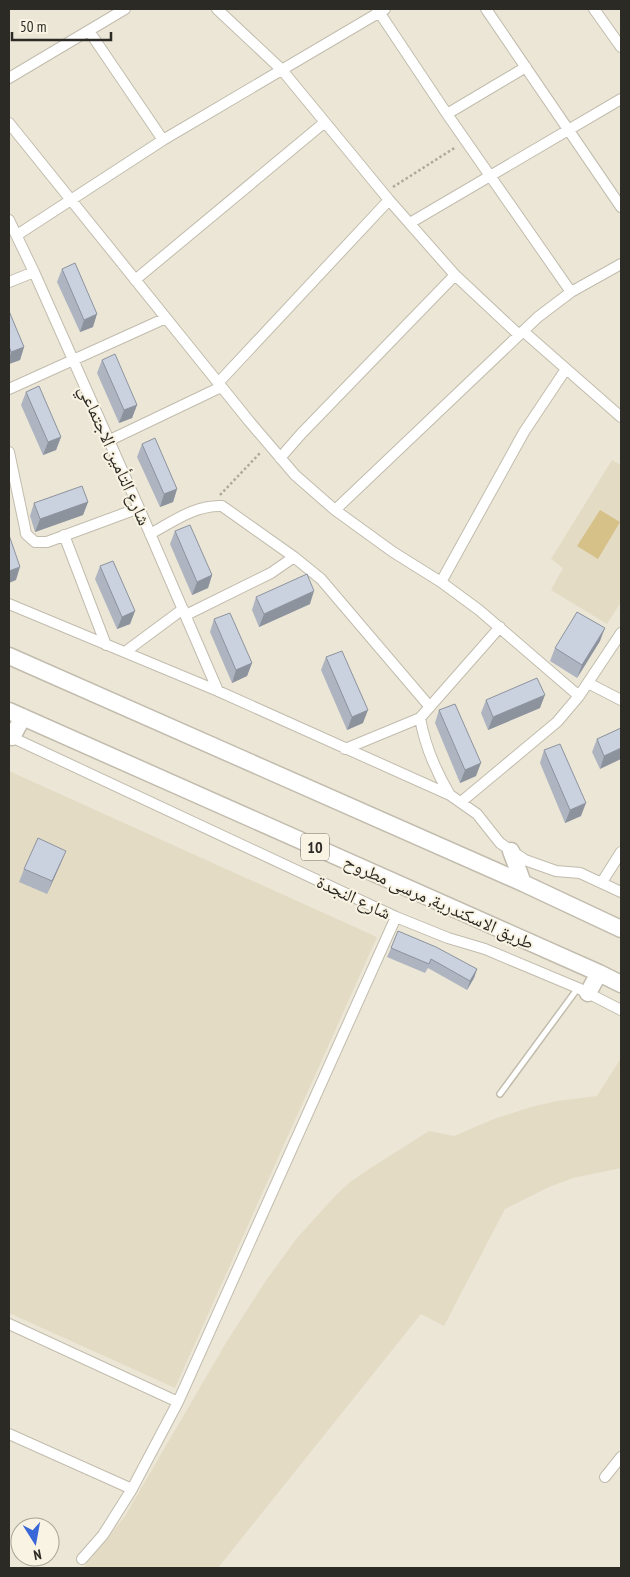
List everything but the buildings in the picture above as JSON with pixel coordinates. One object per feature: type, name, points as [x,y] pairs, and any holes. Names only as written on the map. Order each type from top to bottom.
[{"type":"main road","points":[[9,656],[524,883],[621,929]]},
{"type":"main road","points":[[10,737],[16,714]]},
{"type":"main road","name":"طريق الاسكندرية, مرسى مطروح","points":[[16,714],[621,984]]},
{"type":"main road","points":[[510,851],[524,883]]},
{"type":"main road","points":[[583,990],[599,973]]},
{"type":"street","points":[[9,78],[126,9]]},
{"type":"street","points":[[217,9],[282,70],[386,196],[455,275],[621,417]]},
{"type":"street","points":[[486,9],[621,207]]},
{"type":"street","points":[[594,9],[621,47]]},
{"type":"street","points":[[17,235],[162,140],[380,10],[447,114],[571,292]]},
{"type":"street","points":[[89,31],[162,140]]},
{"type":"street","points":[[447,114],[526,67]]},
{"type":"street","points":[[410,223],[621,99]]},
{"type":"street","points":[[135,280],[324,122]]},
{"type":"street","points":[[9,123],[268,444],[302,481],[335,510],[479,610],[579,696]]},
{"type":"street","points":[[108,441],[220,385],[386,196]]},
{"type":"street","name":"شارع التأمين الاجتماعي","points":[[9,220],[139,508],[218,691]]},
{"type":"street","points":[[335,510],[553,304],[621,264]]},
{"type":"street","points":[[9,282],[34,272]]},
{"type":"street","points":[[280,458],[455,275]]},
{"type":"street","points":[[9,389],[166,318]]},
{"type":"street","points":[[441,582],[524,432],[566,369]]},
{"type":"street","points":[[9,452],[26,534],[35,542],[41,543],[139,508]]},
{"type":"street","points":[[150,534],[190,512],[211,506],[222,506],[294,557],[321,579],[430,707]]},
{"type":"street","points":[[64,535],[106,645]]},
{"type":"street","points":[[125,652],[185,612],[272,572],[294,557]]},
{"type":"street","points":[[9,604],[218,691],[450,795],[476,814],[500,844],[524,860],[556,871],[580,873],[621,892]]},
{"type":"street","points":[[345,749],[420,718],[500,627]]},
{"type":"street","points":[[460,802],[557,722],[579,696],[621,633]]},
{"type":"street","points":[[588,683],[621,700]]},
{"type":"street","points":[[420,718],[434,766],[450,795]]},
{"type":"street","name":"شارع النجدة","points":[[10,737],[396,917],[448,938],[485,949],[583,990],[621,1010]]},
{"type":"street","points":[[602,882],[621,852]]},
{"type":"street","points":[[82,1559],[102,1535],[132,1489],[178,1402],[396,917]]},
{"type":"street","points":[[9,1324],[178,1402]]},
{"type":"street","points":[[9,1434],[132,1489]]},
{"type":"street","points":[[605,1478],[621,1457]]},
{"type":"lane","points":[[500,1094],[583,990]]},
{"type":"path","points":[[386,196],[466,141]]},
{"type":"path","points":[[211,506],[240,472],[268,444]]},
{"type":"shaded area","points":[[612,460],[621,465],[621,602],[607,624],[551,590],[563,568],[551,559]]},
{"type":"shaded area","points":[[600,510],[620,522],[598,559],[577,546]]},
{"type":"shaded area","points":[[9,771],[377,937],[175,1388],[9,1313]]},
{"type":"shaded area","points":[[621,1058],[621,1168],[573,1178],[549,1187],[505,1209],[444,1326],[421,1314],[218,1568],[83,1568],[125,1516],[227,1341],[267,1279],[297,1238],[335,1196],[369,1169],[429,1131],[454,1136],[494,1119],[531,1107],[557,1101],[597,1096]]}]
